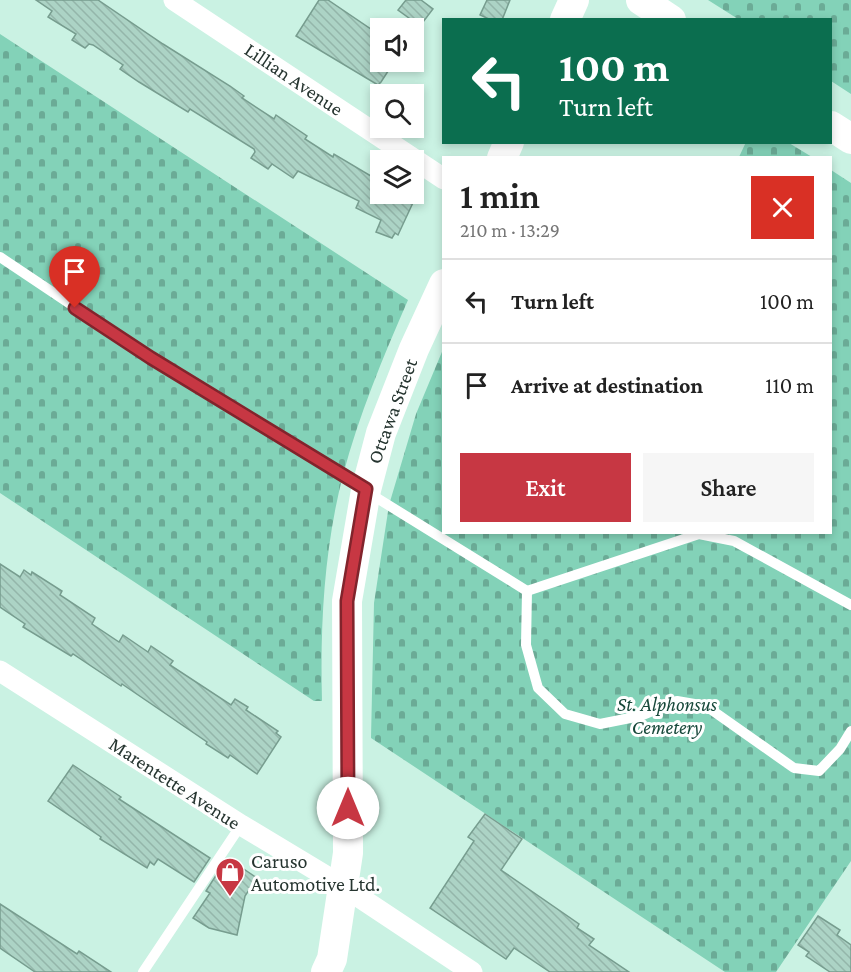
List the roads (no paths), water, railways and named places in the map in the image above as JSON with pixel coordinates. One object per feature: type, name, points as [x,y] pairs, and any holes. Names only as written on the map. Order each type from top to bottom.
[{"type":"street","points":[[566,18],[574,0]]},
{"type":"street","points":[[641,0],[667,18]]},
{"type":"street","name":"Lillian Avenue","points":[[183,2],[442,177]]},
{"type":"street","points":[[832,127],[851,139]]},
{"type":"street","name":"Ottawa Street","points":[[326,972],[332,959],[348,853],[347,601],[366,489],[385,423],[414,349],[442,288]]},
{"type":"street","name":"Marentette Avenue","points":[[0,671],[240,825],[344,887],[472,972]]},
{"type":"lane","points":[[0,257],[151,358],[366,489],[527,591]]},
{"type":"lane","points":[[527,591],[699,534],[711,534],[734,541],[851,605]]},
{"type":"lane","points":[[527,591],[526,645],[538,688],[565,714],[600,724],[640,716],[677,700],[706,706],[794,768],[819,771],[840,749],[851,731]]},
{"type":"lane","points":[[143,972],[240,825]]},
{"type":"place","name":"Caruso Automotive Ltd.","points":[[230,898]]},
{"type":"park label","name":"St. Alphonsus Cemetery","points":[[667,716]]}]
